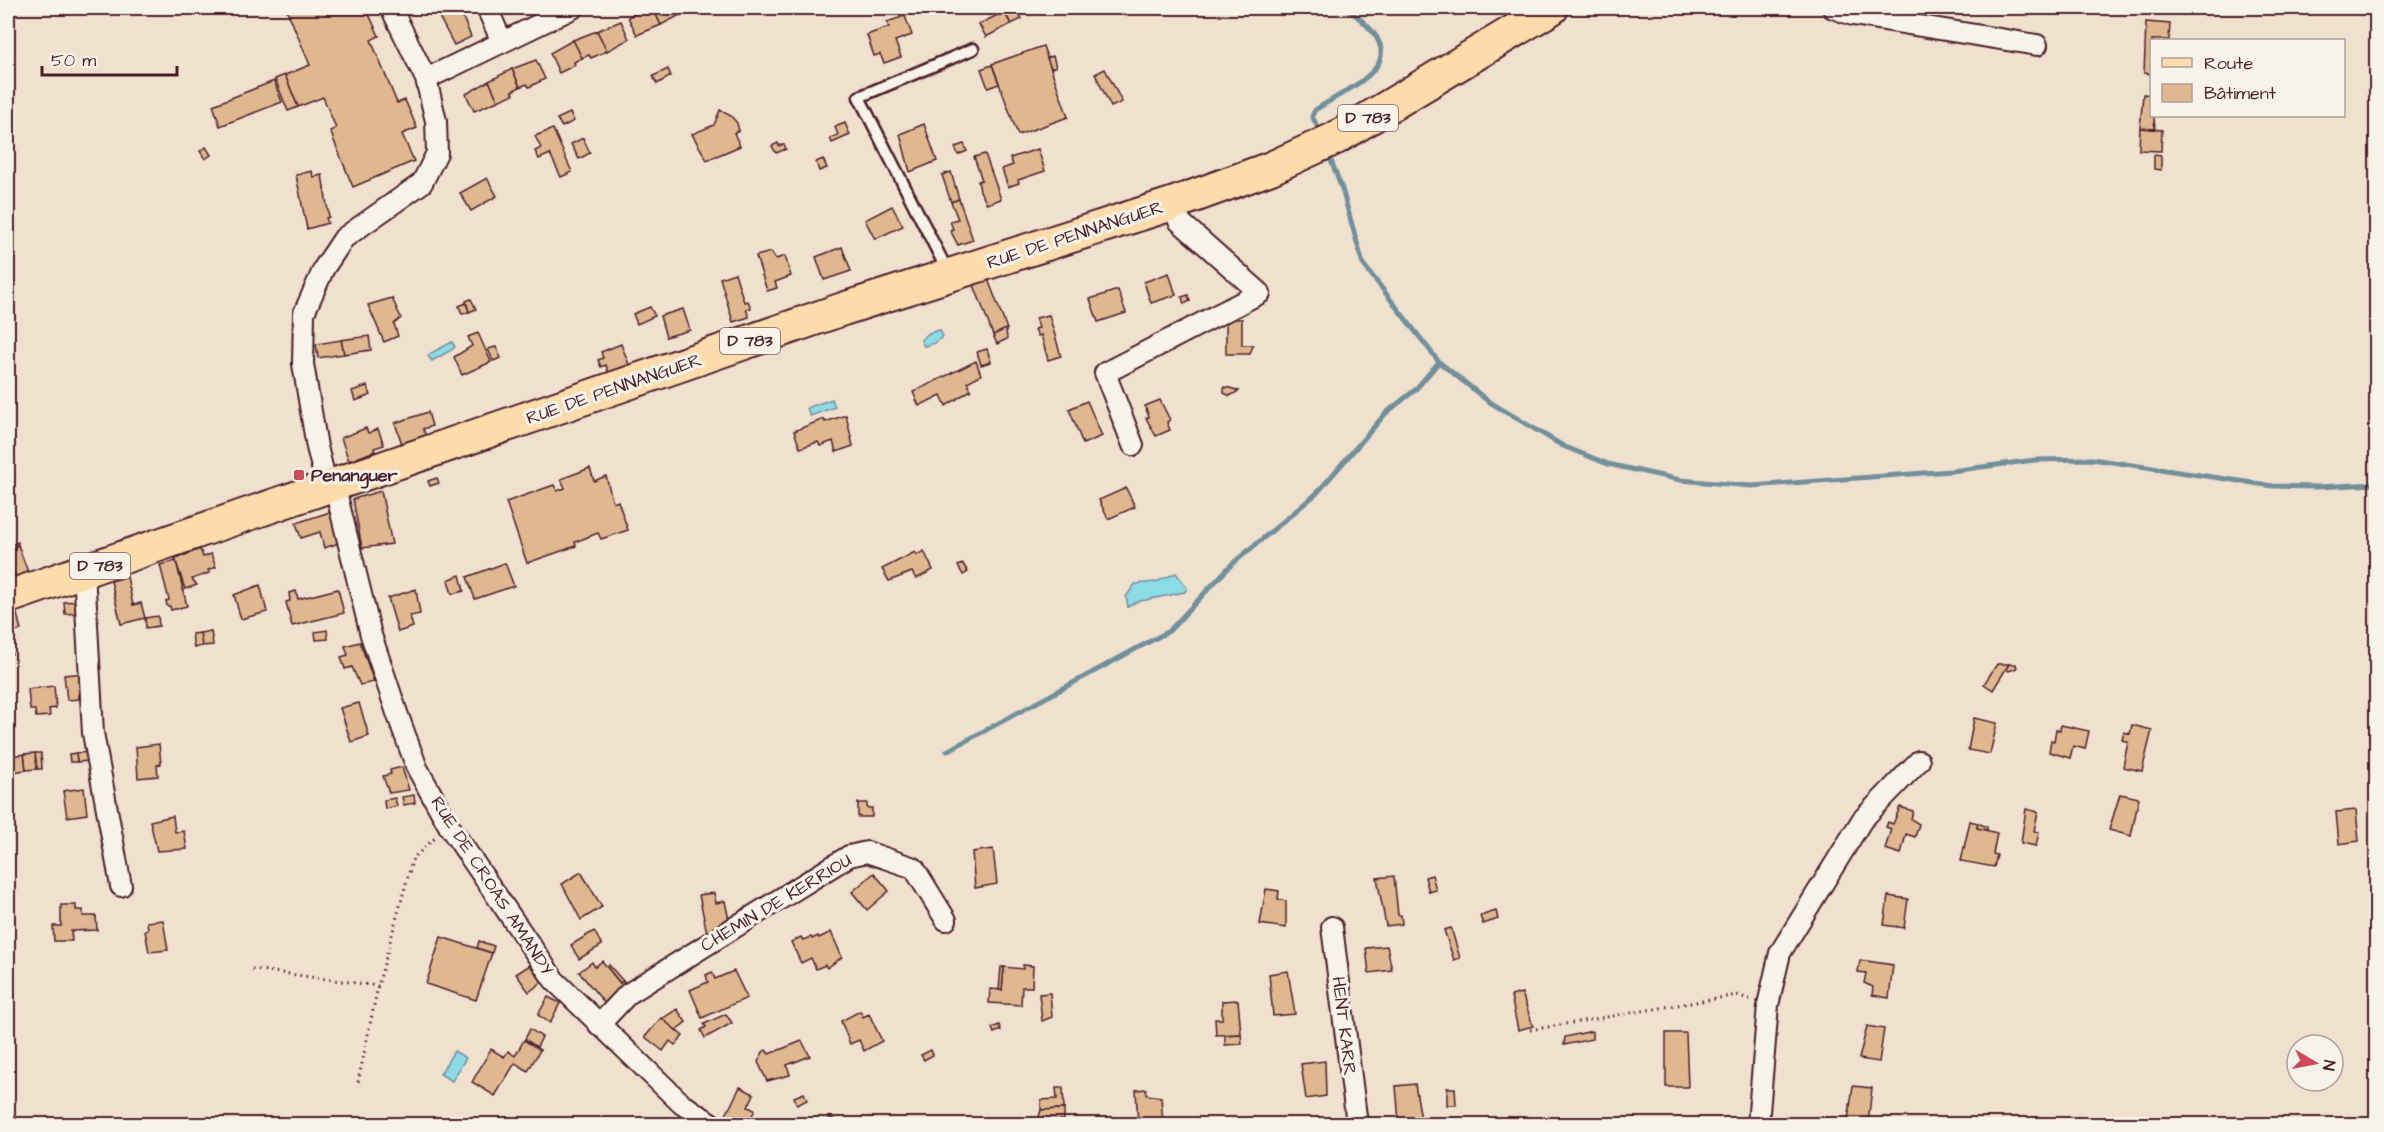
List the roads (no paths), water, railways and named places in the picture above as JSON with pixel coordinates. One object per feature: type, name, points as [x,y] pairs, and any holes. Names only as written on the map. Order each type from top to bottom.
[{"type":"main road","name":"D 783","points":[[1172,204],[1271,168],[1336,138],[1552,8]]},
{"type":"main road","name":"RUE DE PENNANGUER","points":[[331,487],[843,309],[1172,204]]},
{"type":"main road","name":"D 783","points":[[8,597],[331,487]]},
{"type":"street","name":"RUE DE CROAS AMANDY","points":[[391,8],[426,79],[436,121],[437,153],[422,183],[345,238],[324,268],[304,313],[303,364],[324,475],[337,496],[371,635],[397,713],[417,768],[448,826],[507,908],[554,980],[682,1104],[712,1125]]},
{"type":"street","points":[[487,8],[502,42]]},
{"type":"street","points":[[426,79],[573,8]]},
{"type":"street","points":[[1833,8],[1853,15],[2037,45]]},
{"type":"street","points":[[1133,445],[1105,374],[1260,293],[1179,221],[1172,204]]},
{"type":"street","points":[[84,571],[93,733],[121,885]]},
{"type":"street","points":[[1758,1125],[1768,1005],[1780,953],[1862,820],[1918,761]]},
{"type":"street","name":"CHEMIN DE KERRIOU","points":[[599,1025],[628,994],[849,856],[867,852],[914,868],[946,920]]},
{"type":"street","name":"HENT KARR","points":[[1332,927],[1357,1125]]},
{"type":"lane","points":[[949,275],[859,97],[973,49]]},
{"type":"water","points":[[940,330],[943,336],[935,343],[924,346],[921,340],[929,333]]},
{"type":"water","points":[[452,342],[455,347],[453,349],[432,361],[428,356],[431,353]]},
{"type":"water","points":[[832,399],[835,407],[810,416],[807,408]]},
{"type":"water","points":[[1176,573],[1187,588],[1185,592],[1136,602],[1128,607],[1126,597],[1135,584],[1156,582]]},
{"type":"water","points":[[454,1051],[466,1058],[452,1081],[440,1074]]},
{"type":"waterway","points":[[1318,128],[1312,116],[1315,110],[1366,78],[1376,67],[1381,55],[1379,42],[1368,26],[1346,8]]},
{"type":"waterway","points":[[1330,158],[1342,189],[1363,264],[1439,362],[1488,401],[1563,446],[1608,464],[1680,480],[1752,486],[1951,471],[2035,460],[2092,459],[2273,486],[2317,487],[2376,484]]},
{"type":"waterway","points":[[947,751],[1169,631],[1231,565],[1316,494],[1386,413],[1415,390],[1439,362]]},
{"type":"place","name":"Penanguer","points":[[299,475]]}]
